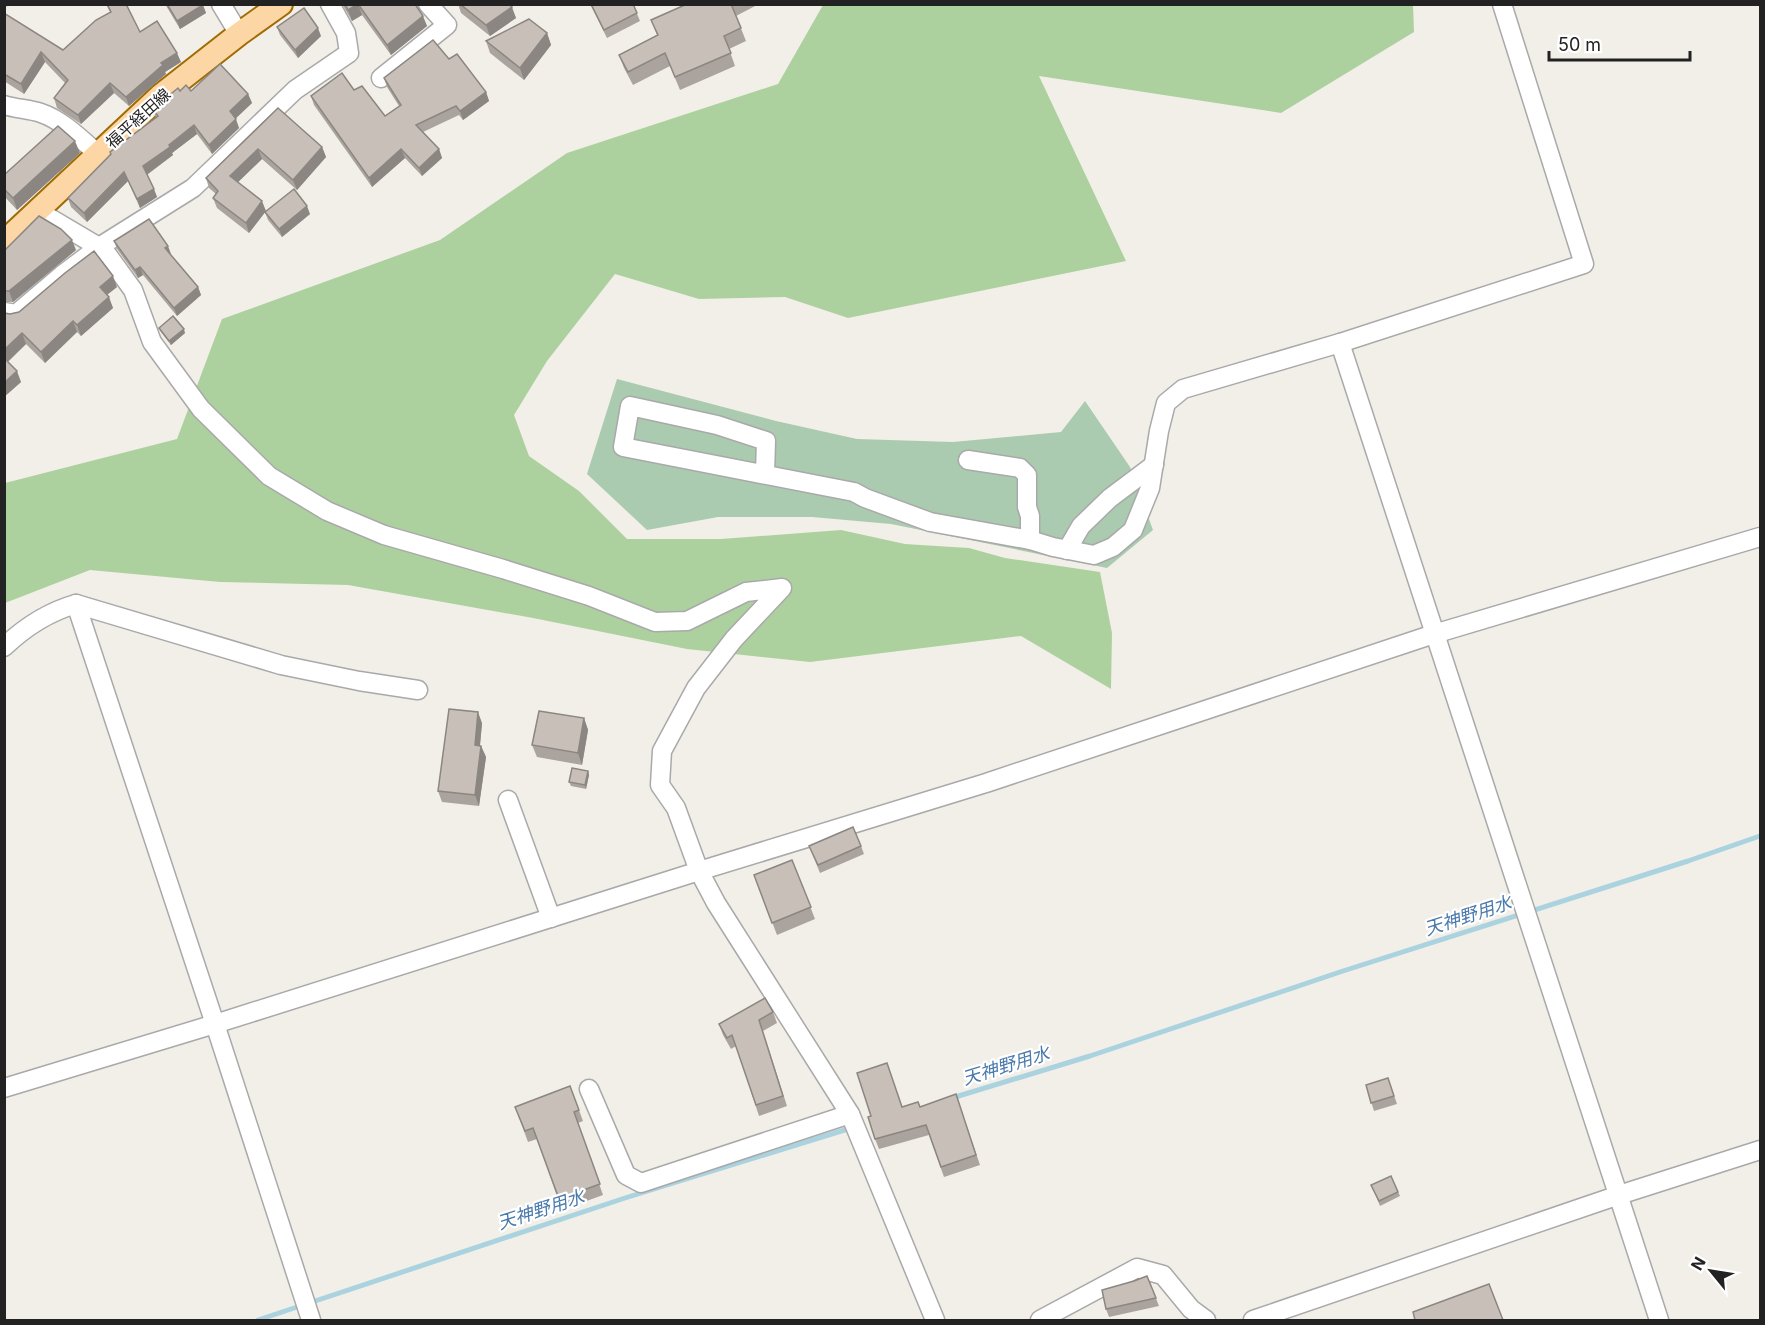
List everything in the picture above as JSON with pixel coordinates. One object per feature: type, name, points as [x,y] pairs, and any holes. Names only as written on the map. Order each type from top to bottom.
[{"type":"main road","name":"福平経田線","points":[[4,242],[160,96],[281,4]]},
{"type":"street","points":[[221,4],[239,34]]},
{"type":"street","points":[[4,312],[16,314],[62,274],[99,247],[193,188],[295,90],[349,53],[346,33],[330,4]]},
{"type":"street","points":[[381,78],[447,25],[428,4]]},
{"type":"street","points":[[765,474],[766,441],[717,425],[630,406],[623,447],[854,492],[930,522],[1030,540],[1094,555],[1113,547],[1133,530],[1150,488],[1166,403],[1183,389],[1340,343],[1584,264],[1503,4]]},
{"type":"street","points":[[4,105],[42,113],[74,131],[98,154]]},
{"type":"street","points":[[38,211],[104,250],[133,290],[152,342],[201,409],[269,476],[327,511],[384,535],[589,596],[655,622],[687,621],[746,592],[782,588],[734,639],[696,688],[662,751],[660,785],[676,808],[699,871],[716,903],[850,1114],[935,1320]]},
{"type":"street","points":[[1340,343],[1659,1320]]},
{"type":"street","points":[[969,460],[1020,468],[1027,475],[1030,540]]},
{"type":"street","points":[[1067,550],[1081,526],[1088,519],[1110,498],[1154,465]]},
{"type":"street","points":[[4,1088],[986,783],[1434,634],[1761,537]]},
{"type":"street","points":[[76,603],[311,1320]]},
{"type":"street","points":[[4,647],[17,635],[54,610],[76,603],[282,665],[359,681],[418,690]]},
{"type":"street","points":[[508,800],[551,918]]},
{"type":"street","points":[[589,1089],[626,1175],[641,1183],[850,1114]]},
{"type":"street","points":[[1253,1320],[1761,1150]]},
{"type":"street","points":[[1040,1320],[1137,1268],[1163,1275],[1191,1309],[1206,1320]]},
{"type":"green space","points":[[823,5],[1413,5],[1414,32],[1281,113],[1039,76],[1126,261],[848,318],[785,297],[699,299],[615,274],[547,361],[514,415],[529,456],[579,491],[627,539],[721,539],[841,530],[905,544],[969,548],[1005,558],[1100,572],[1112,633],[1111,689],[1021,636],[810,662],[687,649],[533,618],[348,585],[220,582],[90,570],[5,603],[5,483],[177,439],[222,319],[440,240],[567,153],[778,84]]},
{"type":"green space","points":[[617,379],[776,421],[857,439],[953,442],[1061,432],[1085,401],[1130,467],[1153,530],[1107,568],[891,524],[812,517],[718,517],[647,530],[587,474]]},
{"type":"building","points":[[107,4],[126,4],[140,32],[157,21],[177,53],[161,63],[163,65],[126,97],[110,83],[78,115],[54,98],[68,80],[41,52],[21,84],[4,74],[4,13],[63,50],[96,20],[111,12]]},
{"type":"building","points":[[167,4],[202,4],[203,5],[177,21]]},
{"type":"building","points":[[345,4],[358,4],[348,10]]},
{"type":"building","points":[[358,4],[415,4],[423,16],[387,45]]},
{"type":"building","points":[[460,4],[509,4],[512,7],[486,25]]},
{"type":"building","points":[[591,4],[633,4],[637,13],[604,30]]},
{"type":"building","points":[[687,4],[731,4],[741,28],[724,36],[731,53],[675,77],[665,53],[628,72],[619,55],[658,35],[651,20]]},
{"type":"building","points":[[304,8],[318,28],[295,50],[277,27]]},
{"type":"building","points":[[529,19],[547,33],[520,68],[486,41]]},
{"type":"building","points":[[433,40],[449,59],[457,54],[486,92],[460,111],[456,106],[416,125],[439,149],[419,168],[401,149],[369,178],[311,96],[342,73],[354,90],[362,86],[385,116],[401,105],[384,78]]},
{"type":"building","points":[[220,64],[248,94],[230,111],[236,119],[209,145],[194,125],[169,145],[170,147],[143,166],[154,189],[137,199],[124,172],[84,213],[68,198],[111,154],[110,152],[158,116],[153,109],[178,88],[180,91],[186,85],[191,91]]},
{"type":"building","points":[[278,108],[322,147],[293,180],[258,149],[230,176],[262,201],[246,223],[213,198],[218,191],[206,178]]},
{"type":"building","points":[[58,126],[75,141],[13,198],[4,189],[4,175]]},
{"type":"building","points":[[294,189],[307,206],[279,229],[265,212]]},
{"type":"building","points":[[39,216],[61,229],[72,240],[9,291],[4,291],[4,251]]},
{"type":"building","points":[[149,219],[168,246],[165,248],[198,287],[174,308],[140,267],[135,270],[114,241]]},
{"type":"building","points":[[94,251],[113,276],[100,287],[109,297],[77,325],[73,321],[41,352],[22,333],[4,350],[4,313],[19,312]]},
{"type":"building","points":[[173,316],[184,329],[169,341],[159,328]]},
{"type":"building","points":[[4,358],[17,371],[4,383]]},
{"type":"building","points":[[449,709],[478,712],[475,745],[481,746],[475,795],[438,791]]},
{"type":"building","points":[[539,711],[584,718],[578,753],[532,745]]},
{"type":"building","points":[[572,768],[588,771],[585,785],[569,782]]},
{"type":"building","points":[[853,827],[861,846],[818,865],[809,846]]},
{"type":"building","points":[[792,860],[811,907],[772,923],[754,875]]},
{"type":"building","points":[[765,998],[773,1012],[759,1020],[783,1096],[756,1105],[732,1035],[727,1038],[719,1024]]},
{"type":"building","points":[[887,1063],[902,1107],[918,1102],[920,1107],[956,1094],[976,1155],[941,1167],[926,1125],[875,1139],[868,1117],[871,1116],[857,1073]]},
{"type":"building","points":[[1388,1078],[1394,1096],[1371,1103],[1366,1085]]},
{"type":"building","points":[[570,1086],[579,1110],[574,1112],[600,1184],[559,1199],[533,1128],[525,1131],[515,1107]]},
{"type":"building","points":[[1391,1176],[1398,1192],[1379,1201],[1371,1185]]},
{"type":"building","points":[[1147,1276],[1156,1298],[1106,1309],[1102,1290]]},
{"type":"building","points":[[1489,1284],[1503,1320],[1415,1320],[1413,1312]]},
{"type":"waterway","name":"天神野用水","points":[[952,1098],[1090,1056],[1343,971],[1760,836]]},
{"type":"waterway","name":"天神野用水","points":[[258,1320],[625,1198],[851,1128]]}]
